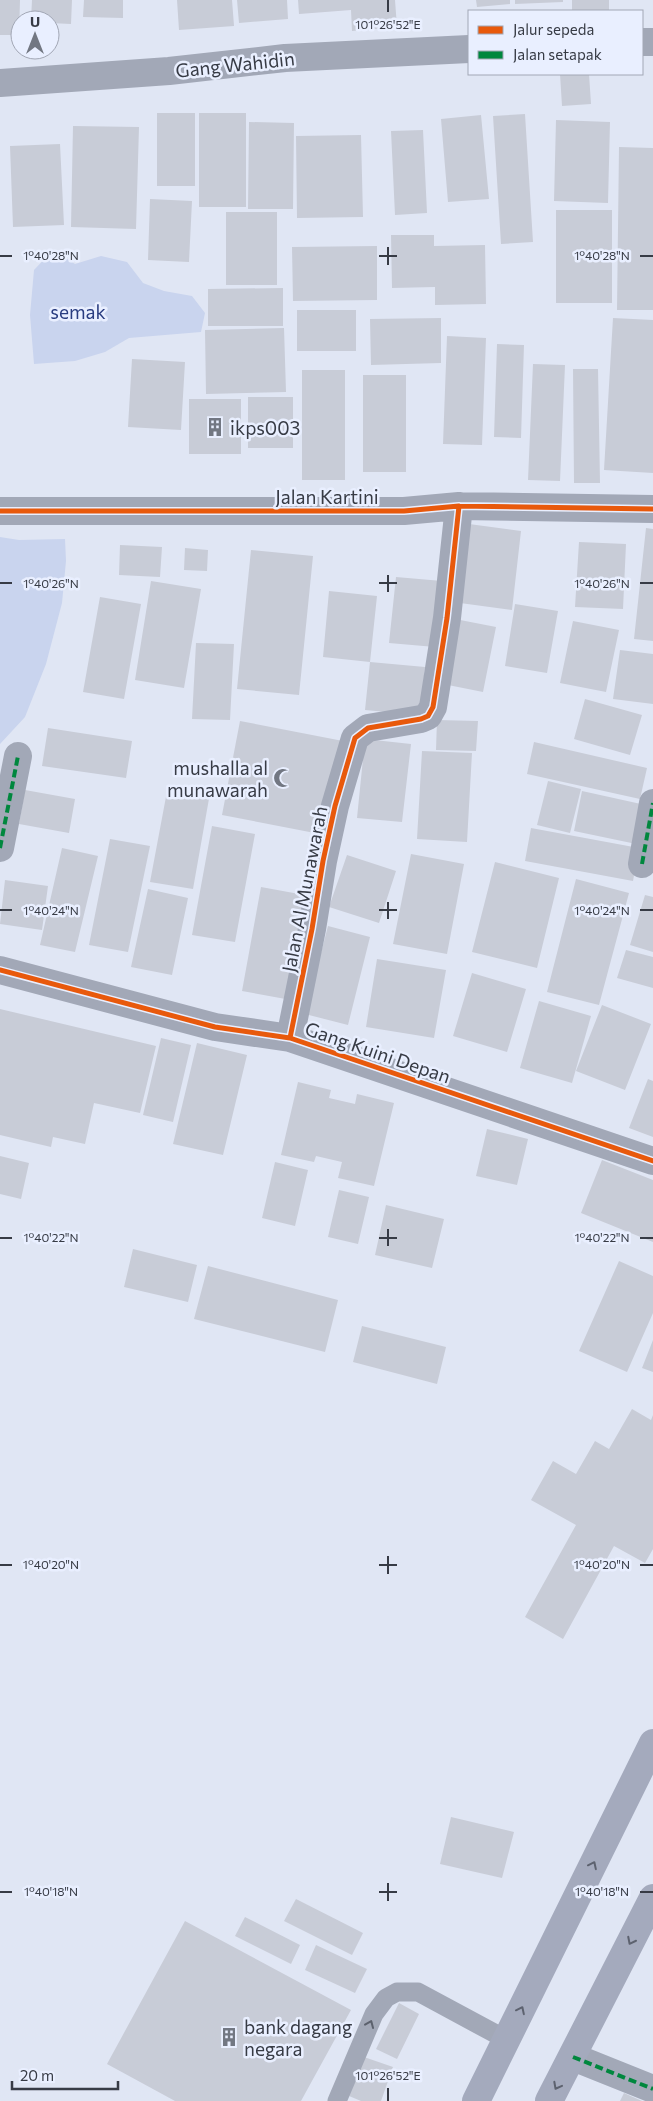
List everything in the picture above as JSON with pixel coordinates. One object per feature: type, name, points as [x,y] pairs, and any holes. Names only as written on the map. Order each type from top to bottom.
[{"type":"main road","points":[[476,2101],[653,1743]]},
{"type":"main road","points":[[549,2101],[653,1898]]},
{"type":"street","name":"Gang Wahidin","points":[[0,83],[169,71],[286,58],[468,49]]},
{"type":"street","name":"Jalan Kartini","points":[[0,511],[404,511],[458,506],[653,509]]},
{"type":"street","name":"Jalan Al Munawarah","points":[[290,1038],[312,929],[323,861],[335,806],[355,738],[368,728],[421,719],[428,716],[433,707],[447,618],[458,506]]},
{"type":"street","points":[[0,848],[18,756]]},
{"type":"street","points":[[642,864],[653,802]]},
{"type":"street","name":"Gang Kuini Depan","points":[[0,970],[215,1027],[290,1038],[653,1160]]},
{"type":"street","points":[[573,2057],[653,2089]]},
{"type":"lane","points":[[336,2101],[374,2014],[386,1998],[397,1992],[418,1992],[506,2040]]},
{"type":"green space","name":"semak","points":[[53,250],[75,264],[101,256],[127,262],[143,283],[164,291],[192,296],[205,313],[201,332],[129,338],[105,352],[75,361],[34,364],[30,315],[34,270]]},
{"type":"green space","points":[[0,537],[19,540],[65,539],[66,561],[62,603],[46,664],[25,717],[0,744]]},
{"type":"building","points":[[0,0],[20,0],[20,10],[10,10],[10,35],[0,35]]},
{"type":"building","points":[[32,0],[72,0],[71,24],[60,23],[60,10],[32,10]]},
{"type":"building","points":[[84,0],[123,0],[123,18],[83,17]]},
{"type":"building","points":[[177,0],[232,0],[234,26],[179,30]]},
{"type":"building","points":[[237,0],[287,0],[288,19],[239,23]]},
{"type":"building","points":[[298,0],[395,0],[397,27],[352,31],[351,10],[299,14]]},
{"type":"building","points":[[476,0],[510,0],[510,4],[477,7]]},
{"type":"building","points":[[515,0],[563,0],[563,2],[515,4]]},
{"type":"building","points":[[572,0],[609,0],[609,10],[572,10]]},
{"type":"building","points":[[560,75],[589,75],[591,104],[562,106]]},
{"type":"building","points":[[157,113],[195,113],[195,186],[157,186]]},
{"type":"building","points":[[199,113],[246,113],[246,207],[199,207]]},
{"type":"building","points":[[525,114],[533,242],[501,244],[493,116]]},
{"type":"building","points":[[481,115],[489,199],[448,202],[441,119]]},
{"type":"building","points":[[556,120],[610,122],[608,203],[554,201]]},
{"type":"building","points":[[249,122],[294,123],[293,209],[248,209]]},
{"type":"building","points":[[73,126],[139,127],[136,229],[71,227]]},
{"type":"building","points":[[423,130],[427,213],[395,215],[391,131]]},
{"type":"building","points":[[361,135],[363,217],[297,218],[296,136]]},
{"type":"building","points":[[60,144],[64,225],[13,227],[10,146]]},
{"type":"building","points":[[619,147],[653,148],[653,310],[617,310]]},
{"type":"building","points":[[150,199],[192,201],[189,262],[148,260]]},
{"type":"building","points":[[556,210],[612,210],[612,303],[556,303]]},
{"type":"building","points":[[226,212],[277,212],[277,285],[226,285]]},
{"type":"building","points":[[391,235],[434,235],[434,246],[485,245],[486,304],[435,305],[435,287],[392,288]]},
{"type":"building","points":[[377,246],[377,300],[293,301],[292,247]]},
{"type":"building","points":[[283,288],[283,326],[208,326],[208,289]]},
{"type":"building","points":[[297,310],[356,310],[356,351],[297,351]]},
{"type":"building","points":[[441,318],[441,363],[371,365],[370,319]]},
{"type":"building","points":[[613,318],[653,320],[653,473],[604,470]]},
{"type":"building","points":[[284,328],[286,392],[206,394],[205,330]]},
{"type":"building","points":[[447,336],[486,338],[482,445],[443,444]]},
{"type":"building","points":[[497,344],[524,345],[521,438],[494,437]]},
{"type":"building","points":[[132,359],[185,362],[181,430],[128,427]]},
{"type":"building","points":[[533,364],[565,365],[560,481],[528,480]]},
{"type":"building","points":[[573,369],[598,369],[600,483],[574,483]]},
{"type":"building","points":[[302,370],[345,370],[345,480],[302,480]]},
{"type":"building","points":[[363,375],[406,375],[406,472],[363,472]]},
{"type":"building","points":[[248,397],[293,397],[293,448],[248,448]]},
{"type":"building","name":"ikps003","points":[[189,399],[241,399],[241,454],[189,454]]},
{"type":"building","points":[[469,524],[521,531],[512,610],[460,603]]},
{"type":"building","points":[[646,528],[653,529],[653,641],[634,639]]},
{"type":"building","points":[[579,542],[626,544],[623,609],[575,607]]},
{"type":"building","points":[[120,545],[162,547],[160,577],[119,575]]},
{"type":"building","points":[[185,548],[208,550],[207,571],[184,570]]},
{"type":"building","points":[[251,550],[313,556],[299,695],[237,689]]},
{"type":"building","points":[[396,577],[442,581],[435,647],[389,643]]},
{"type":"building","points":[[151,581],[201,589],[184,688],[135,680]]},
{"type":"building","points":[[329,591],[377,596],[370,662],[323,657]]},
{"type":"building","points":[[100,597],[141,604],[124,699],[83,692]]},
{"type":"building","points":[[515,604],[558,611],[547,673],[505,666]]},
{"type":"building","points":[[455,619],[496,627],[483,692],[443,684]]},
{"type":"building","points":[[573,621],[619,630],[606,692],[560,683]]},
{"type":"building","points":[[196,643],[234,644],[230,720],[192,719]]},
{"type":"building","points":[[620,650],[653,654],[653,704],[613,699]]},
{"type":"building","points":[[370,662],[425,667],[420,715],[365,710]]},
{"type":"building","points":[[585,699],[642,715],[630,755],[574,739]]},
{"type":"building","points":[[437,720],[478,721],[476,751],[436,750]]},
{"type":"building","name":"mushalla al munawarah","points":[[240,721],[343,741],[325,835],[222,815]]},
{"type":"building","points":[[48,728],[132,741],[126,778],[42,766]]},
{"type":"building","points":[[365,739],[411,744],[402,822],[357,818]]},
{"type":"building","points":[[534,742],[647,768],[640,799],[527,774]]},
{"type":"building","points":[[422,751],[472,753],[467,842],[417,839]]},
{"type":"building","points":[[548,781],[581,789],[570,833],[537,825]]},
{"type":"building","points":[[168,786],[210,793],[193,889],[150,882]]},
{"type":"building","points":[[25,790],[75,799],[69,833],[19,824]]},
{"type":"building","points":[[582,791],[650,806],[641,845],[574,831]]},
{"type":"building","points":[[212,826],[255,834],[235,942],[192,935]]},
{"type":"building","points":[[531,828],[639,848],[633,881],[525,861]]},
{"type":"building","points":[[110,839],[150,846],[128,952],[89,945]]},
{"type":"building","points":[[62,848],[98,856],[75,952],[40,945]]},
{"type":"building","points":[[411,854],[464,864],[447,954],[393,944]]},
{"type":"building","points":[[347,855],[396,871],[379,923],[329,907]]},
{"type":"building","points":[[495,862],[559,878],[537,968],[472,952]]},
{"type":"building","points":[[576,879],[629,893],[599,1005],[547,992]]},
{"type":"building","points":[[5,880],[48,886],[42,930],[0,924]]},
{"type":"building","points":[[261,887],[310,896],[291,1000],[242,991]]},
{"type":"building","points":[[148,889],[188,898],[172,975],[131,967]]},
{"type":"building","points":[[645,895],[653,897],[653,952],[630,945]]},
{"type":"building","points":[[328,926],[370,937],[348,1025],[305,1014]]},
{"type":"building","points":[[626,950],[653,957],[653,988],[617,978]]},
{"type":"building","points":[[377,959],[446,970],[434,1038],[366,1027]]},
{"type":"building","points":[[472,973],[526,989],[507,1052],[453,1036]]},
{"type":"building","points":[[539,1001],[591,1016],[572,1083],[520,1068]]},
{"type":"building","points":[[602,1005],[651,1024],[625,1090],[576,1071]]},
{"type":"building","points":[[0,1009],[156,1046],[140,1113],[94,1103],[85,1144],[53,1137],[51,1147],[0,1135]]},
{"type":"building","points":[[161,1038],[191,1045],[173,1122],[143,1115]]},
{"type":"building","points":[[197,1043],[247,1055],[223,1155],[173,1144]]},
{"type":"building","points":[[648,1079],[653,1081],[653,1137],[629,1128]]},
{"type":"building","points":[[298,1082],[331,1090],[329,1098],[355,1104],[357,1094],[394,1103],[374,1186],[338,1178],[342,1162],[316,1156],[314,1162],[281,1155]]},
{"type":"building","points":[[487,1129],[528,1139],[517,1185],[476,1176]]},
{"type":"building","points":[[0,1156],[29,1163],[21,1199],[0,1194]]},
{"type":"building","points":[[602,1160],[653,1180],[653,1242],[581,1213]]},
{"type":"building","points":[[275,1162],[308,1170],[295,1226],[262,1218]]},
{"type":"building","points":[[339,1190],[369,1197],[358,1244],[328,1237]]},
{"type":"building","points":[[386,1205],[444,1219],[432,1268],[375,1255]]},
{"type":"building","points":[[133,1249],[197,1265],[188,1302],[124,1287]]},
{"type":"building","points":[[619,1261],[653,1276],[653,1313],[627,1372],[579,1351]]},
{"type":"building","points":[[208,1266],[338,1300],[325,1352],[194,1319]]},
{"type":"building","points":[[362,1326],[446,1347],[437,1384],[353,1362]]},
{"type":"building","points":[[653,1340],[653,1372],[642,1368]]},
{"type":"building","points":[[632,1409],[651,1420],[653,1415],[653,1549],[645,1563],[614,1546],[563,1639],[525,1617],[576,1525],[531,1500],[553,1461],[576,1474],[595,1441],[609,1449]]},
{"type":"building","points":[[451,1817],[514,1832],[502,1878],[440,1864]]},
{"type":"building","points":[[296,1899],[363,1933],[352,1955],[284,1921]]},
{"type":"building","points":[[245,1917],[300,1945],[291,1964],[235,1936]]},
{"type":"building","name":"bank dagang negara","points":[[185,1921],[351,2010],[301,2101],[175,2101],[107,2064]]},
{"type":"building","points":[[316,1945],[367,1969],[355,1993],[305,1970]]},
{"type":"building","points":[[399,2003],[419,2014],[397,2059],[376,2049]]},
{"type":"building","points":[[364,2057],[393,2067],[381,2101],[361,2101],[349,2096]]},
{"type":"building","points":[[624,2093],[642,2101],[620,2101]]},
{"type":"marked path","points":[[0,848],[18,756]]},
{"type":"marked path","points":[[642,864],[653,803]]},
{"type":"marked path","points":[[573,2057],[653,2089]]},
{"type":"cycle path","points":[[0,511],[404,511],[459,506],[653,509]]},
{"type":"cycle path","points":[[290,1038],[312,929],[323,861],[335,806],[355,738],[368,728],[421,719],[428,716],[433,707],[447,618],[459,506]]},
{"type":"cycle path","points":[[0,970],[215,1027],[290,1038],[653,1161]]},
{"type":"place","name":"ikps003","points":[[215,427]]},
{"type":"place","name":"mushalla al munawarah","points":[[283,778]]},
{"type":"place","name":"bank dagang negara","points":[[229,2037]]}]
